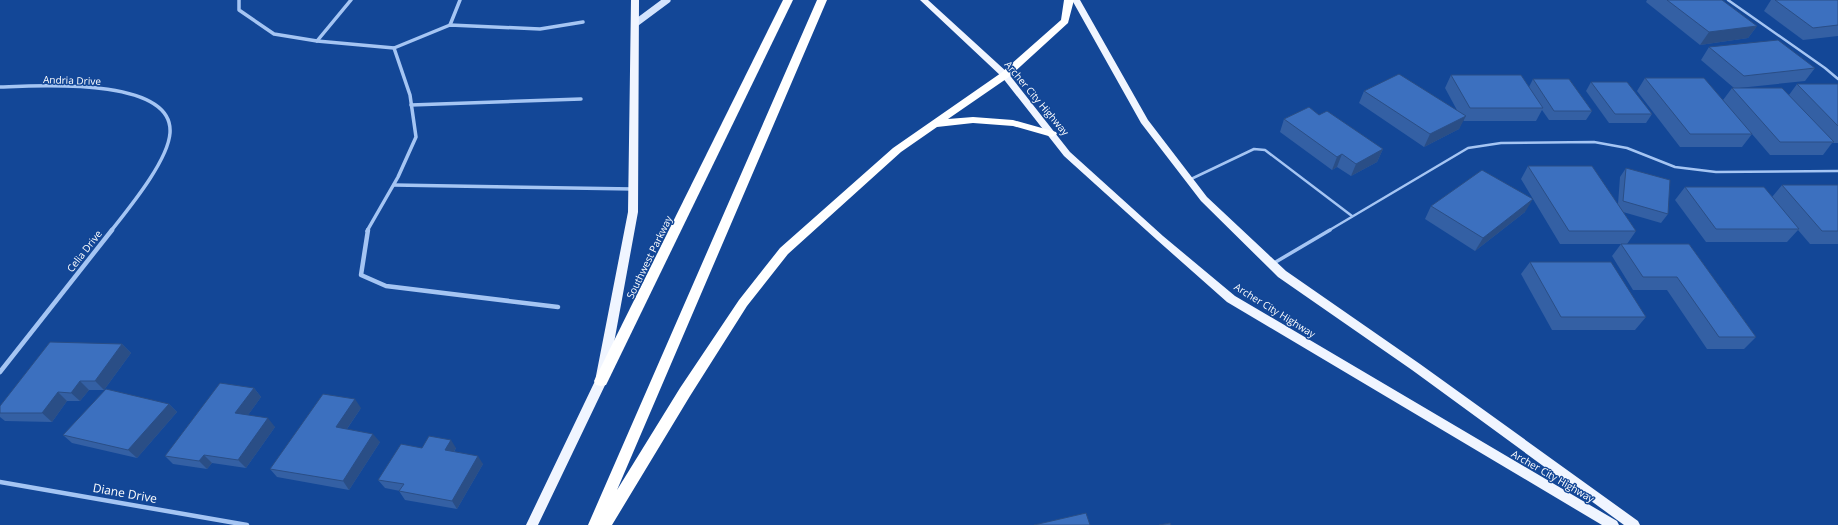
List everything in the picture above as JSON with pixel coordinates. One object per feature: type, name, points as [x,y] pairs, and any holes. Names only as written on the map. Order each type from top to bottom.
[{"type":"highway","name":"Southwest Parkway","points":[[601,381],[788,0]]},
{"type":"highway","points":[[595,525],[822,0]]},
{"type":"highway","points":[[604,525],[685,392],[743,303],[784,251],[897,150],[1004,75],[1064,20],[1069,0]]},
{"type":"highway","points":[[934,124],[973,120],[1013,123],[1052,134]]},
{"type":"main road","points":[[601,381],[634,212],[635,0]]},
{"type":"main road","points":[[636,23],[654,8],[667,0]]},
{"type":"main road","name":"Archer City Highway","points":[[924,0],[1004,75],[1067,154],[1160,238],[1231,299],[1613,525]]},
{"type":"main road","name":"Archer City Highway","points":[[1076,0],[1144,121],[1204,199],[1282,274],[1416,367],[1634,525]]},
{"type":"main road","name":"Southwest Parkway","points":[[532,525],[601,381]]},
{"type":"street","points":[[240,0],[239,10],[274,34],[318,41],[394,48],[450,25],[540,29],[583,22]]},
{"type":"street","points":[[318,41],[351,0]]},
{"type":"street","points":[[450,25],[460,0]]},
{"type":"street","points":[[394,48],[410,95],[416,138],[394,185],[367,231],[361,276],[386,286],[558,307]]},
{"type":"street","name":"Andria Drive","points":[[0,87],[97,88],[135,94],[148,100],[160,109],[167,120],[171,134]]},
{"type":"street","points":[[411,105],[581,99]]},
{"type":"street","name":"Celia Drive","points":[[0,372],[123,215],[154,170],[171,134]]},
{"type":"street","points":[[394,185],[634,189]]},
{"type":"street","name":"Diane Drive","points":[[0,482],[247,525]]},
{"type":"lane","points":[[1728,0],[1825,68],[1838,79]]},
{"type":"lane","points":[[1272,264],[1468,148],[1501,143],[1594,142],[1627,148],[1675,167],[1716,172],[1838,171]]},
{"type":"lane","points":[[1189,180],[1254,149],[1265,150],[1352,216]]},
{"type":"building","points":[[1667,0],[1722,0],[1757,26],[1709,32]]},
{"type":"building","points":[[1775,0],[1838,0],[1838,25],[1813,28]]},
{"type":"building","points":[[1778,40],[1815,68],[1744,76],[1709,47]]},
{"type":"building","points":[[1399,74],[1466,116],[1430,134],[1364,91]]},
{"type":"building","points":[[1451,75],[1521,75],[1543,108],[1470,108]]},
{"type":"building","points":[[1645,78],[1704,78],[1752,134],[1690,134]]},
{"type":"building","points":[[1533,79],[1569,79],[1592,111],[1554,111]]},
{"type":"building","points":[[1591,82],[1627,82],[1652,114],[1615,114]]},
{"type":"building","points":[[1797,84],[1838,84],[1838,126]]},
{"type":"building","points":[[1732,88],[1782,88],[1834,142],[1780,142]]},
{"type":"building","points":[[1309,107],[1319,115],[1327,111],[1383,149],[1356,164],[1342,154],[1337,157],[1284,119]]},
{"type":"building","points":[[1528,166],[1592,166],[1636,231],[1569,231]]},
{"type":"building","points":[[1626,168],[1670,180],[1668,214],[1623,201]]},
{"type":"building","points":[[1482,170],[1533,199],[1483,238],[1431,206]]},
{"type":"building","points":[[1782,185],[1838,185],[1838,231],[1822,231]]},
{"type":"building","points":[[1685,187],[1764,187],[1799,229],[1716,229]]},
{"type":"building","points":[[1621,244],[1689,244],[1756,337],[1719,337],[1677,277],[1643,277]]},
{"type":"building","points":[[1530,262],[1611,262],[1646,317],[1561,317]]},
{"type":"building","points":[[50,342],[122,344],[95,381],[80,381],[71,393],[58,392],[42,413],[0,413],[0,406]]},
{"type":"building","points":[[220,383],[254,388],[235,413],[268,418],[238,460],[204,455],[199,461],[165,456]]},
{"type":"building","points":[[106,389],[169,404],[128,450],[63,435]]},
{"type":"building","points":[[323,394],[355,399],[336,427],[373,434],[343,481],[270,469]]},
{"type":"building","points":[[429,436],[451,440],[445,450],[478,456],[452,501],[399,491],[404,484],[378,480],[401,444],[422,448]]},
{"type":"building","points":[[1086,513],[1090,525],[1034,525]]},
{"type":"building","points":[[1170,523],[1171,525],[1159,525]]}]
